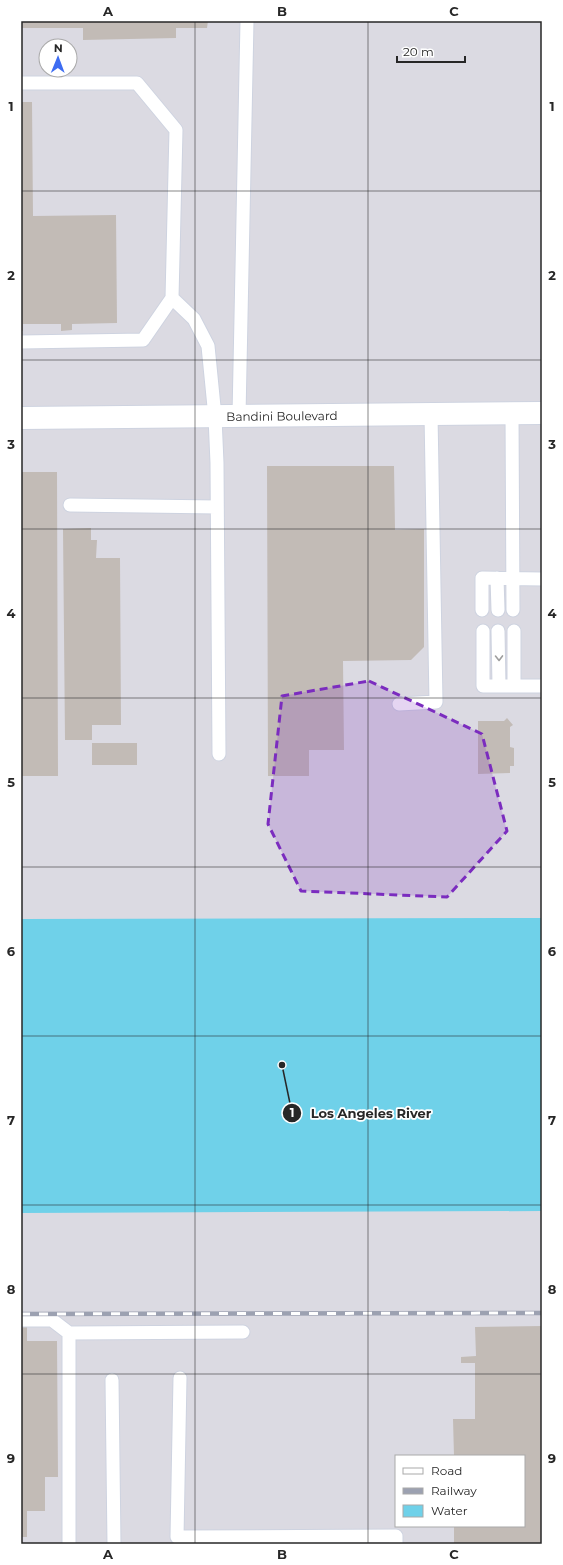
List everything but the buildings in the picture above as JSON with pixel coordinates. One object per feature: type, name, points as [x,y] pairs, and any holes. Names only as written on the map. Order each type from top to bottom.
[{"type":"main road","name":"Bandini Boulevard","points":[[21,418],[542,413]]},
{"type":"lane","points":[[238,416],[247,21]]},
{"type":"lane","points":[[21,83],[137,84],[176,130],[172,298],[143,340],[21,342]]},
{"type":"lane","points":[[172,298],[194,319],[208,346],[215,417],[219,754]]},
{"type":"lane","points":[[399,704],[436,702],[431,414]]},
{"type":"lane","points":[[512,414],[513,610]]},
{"type":"lane","points":[[70,505],[217,507]]},
{"type":"lane","points":[[482,610],[482,578],[542,579]]},
{"type":"lane","points":[[497,578],[498,610]]},
{"type":"lane","points":[[482,631],[483,686],[542,686]]},
{"type":"lane","points":[[498,631],[499,686]]},
{"type":"lane","points":[[514,631],[514,686]]},
{"type":"lane","points":[[21,1320],[52,1320],[69,1333],[243,1332]]},
{"type":"lane","points":[[69,1333],[69,1544]]},
{"type":"lane","points":[[180,1378],[177,1537],[396,1536],[396,1544]]},
{"type":"lane","points":[[112,1380],[114,1544]]},
{"type":"highlighted area","points":[[369,681],[482,734],[507,831],[447,897],[301,891],[268,824],[282,696]]},
{"type":"shaded area","points":[[21,21],[542,21],[542,1544],[21,1544]]},
{"type":"water","points":[[542,918],[542,1211],[21,1213],[21,919]]},
{"type":"railway","points":[[21,1314],[542,1313]]},
{"type":"place","name":"Los Angeles River","points":[[282,1065]]}]
